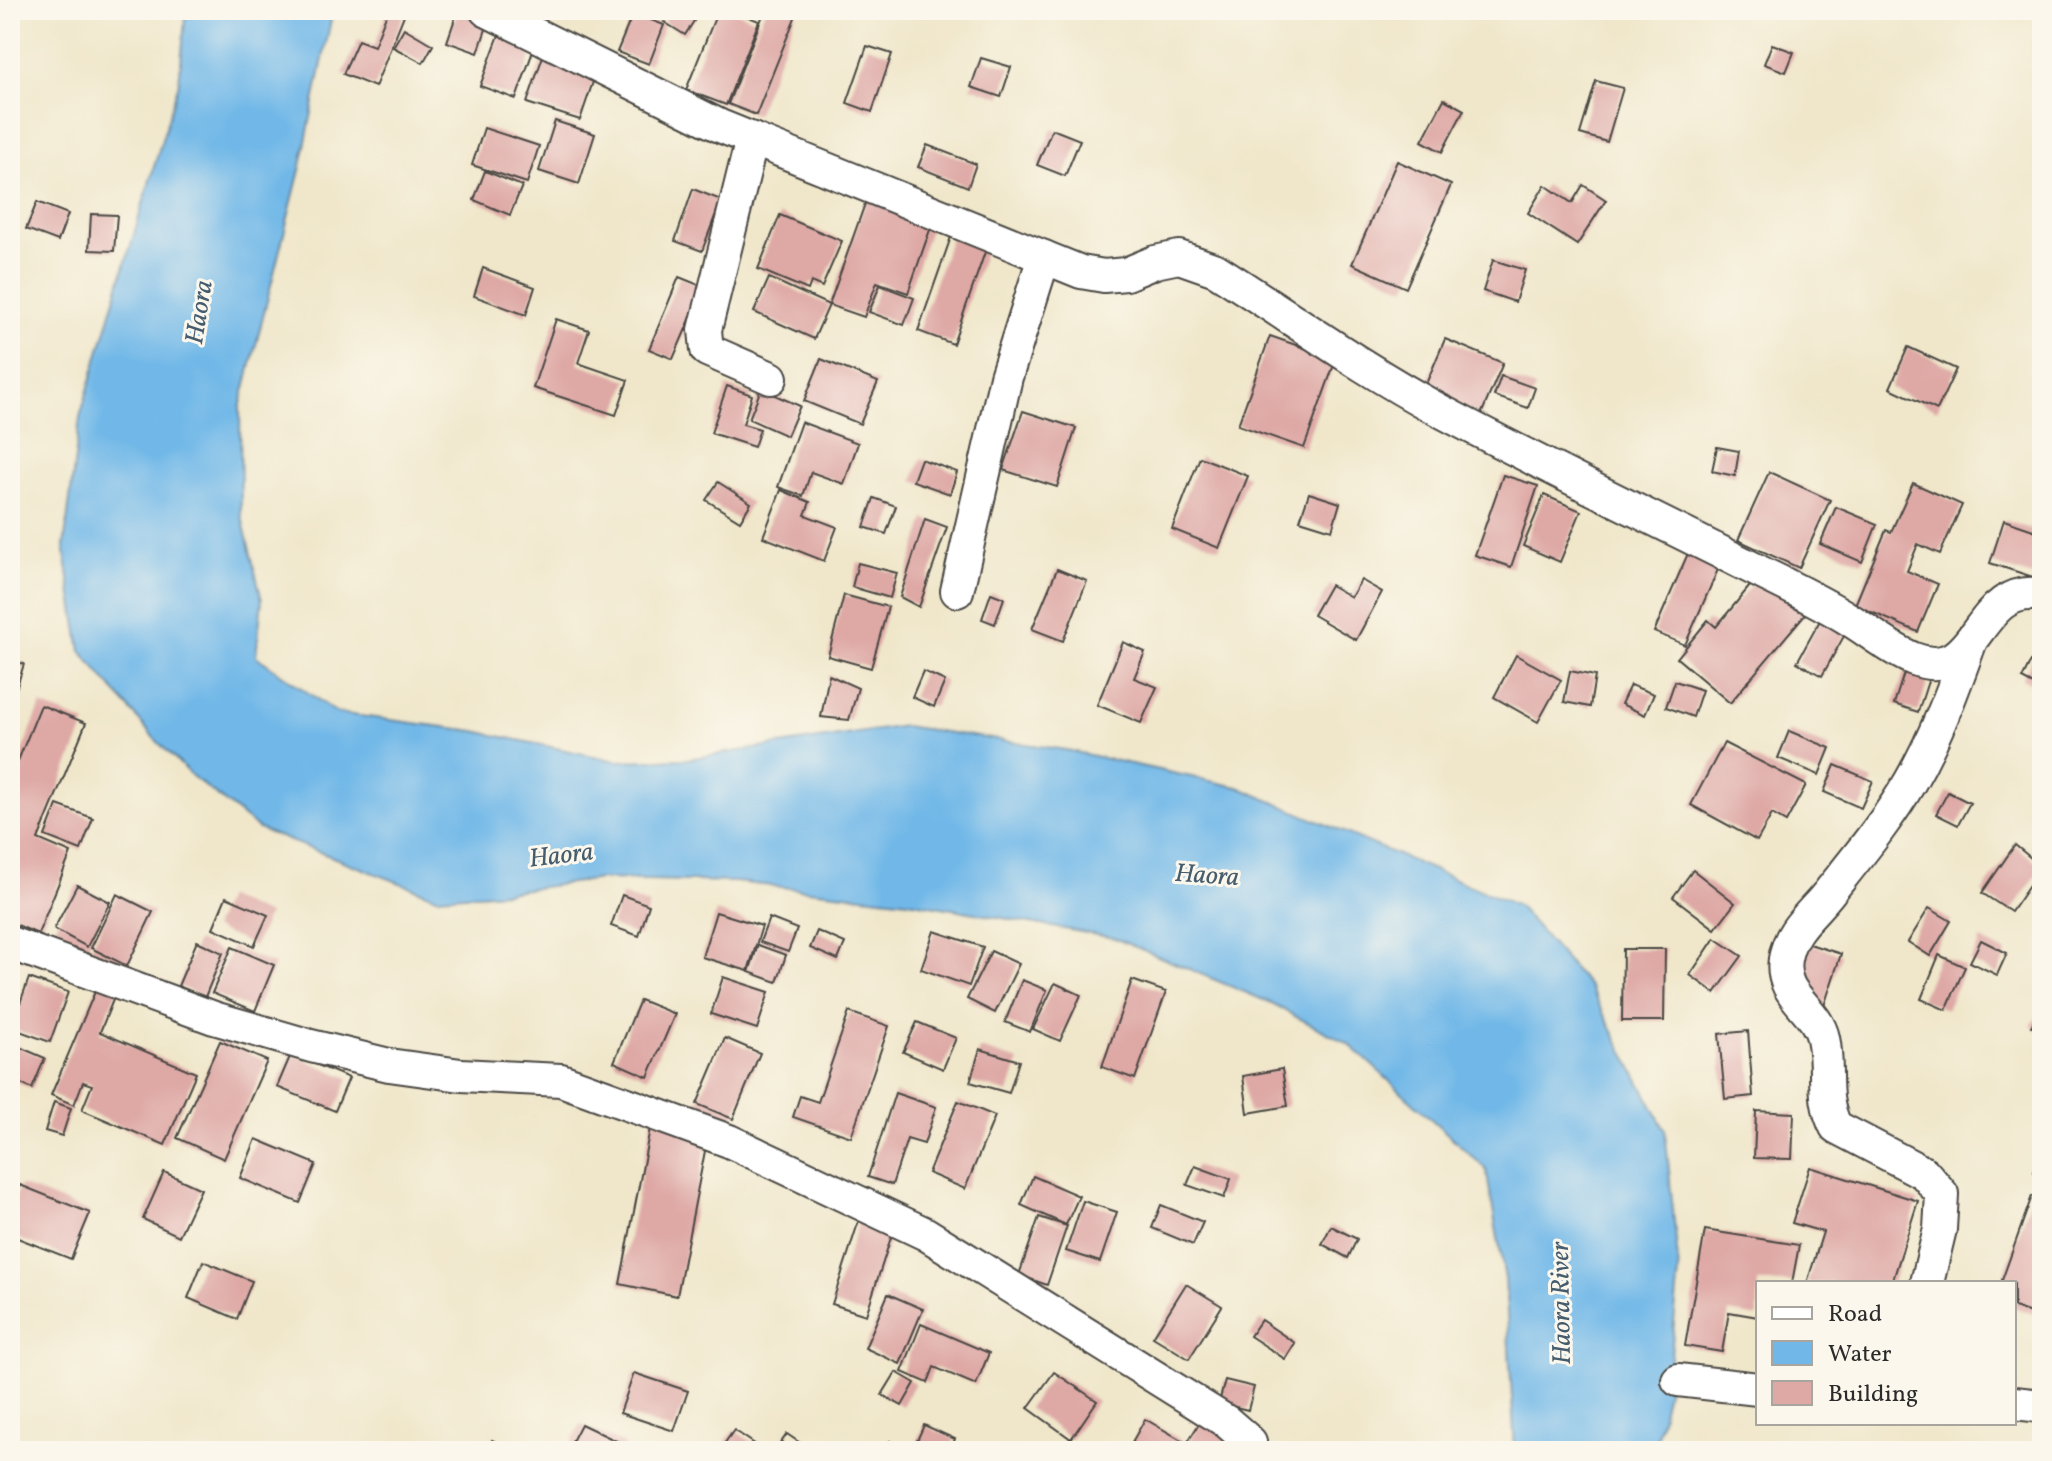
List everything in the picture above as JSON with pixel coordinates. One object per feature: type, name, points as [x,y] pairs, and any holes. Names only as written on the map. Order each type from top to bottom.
[{"type":"street","points":[[486,10],[752,139],[1044,257],[1104,276],[1179,257],[1216,270],[1434,407],[1828,606],[1915,660],[1934,663],[1952,659],[1970,643],[1995,607],[2008,597],[2026,592],[2042,595]]},
{"type":"street","points":[[752,139],[713,293],[706,340],[707,350],[723,360],[771,378]]},
{"type":"street","points":[[957,591],[1006,377],[1044,257]]},
{"type":"street","points":[[1927,1281],[1940,1229],[1942,1194],[1924,1173],[1836,1127],[1825,1096],[1824,1039],[1819,1026],[1786,983],[1785,960],[1795,928],[1829,893],[1909,783],[1946,707],[1970,643]]},
{"type":"street","points":[[10,943],[214,1018],[311,1046],[389,1065],[461,1075],[561,1080],[729,1141],[926,1234],[1227,1422],[1250,1442],[1251,1451]]},
{"type":"street","points":[[1678,1380],[1756,1389]]},
{"type":"street","points":[[2016,1403],[2042,1406]]},
{"type":"water","points":[[186,10],[333,10],[301,166],[240,408],[241,513],[262,600],[256,656],[337,713],[475,731],[617,761],[687,759],[904,726],[1066,750],[1238,787],[1518,906],[1589,986],[1665,1130],[1679,1271],[1668,1386],[1654,1451],[1515,1451],[1505,1279],[1486,1169],[1349,1044],[1266,1001],[1114,938],[908,901],[735,882],[601,879],[505,892],[437,897],[259,829],[192,776],[154,738],[81,651],[64,547],[80,417],[179,82]]},
{"type":"building","points":[[388,10],[406,10],[375,87],[343,74],[358,40],[374,46]]},
{"type":"building","points":[[458,10],[490,17],[478,53],[447,42]]},
{"type":"building","points":[[672,10],[701,10],[685,35],[664,22]]},
{"type":"building","points":[[718,10],[731,10],[759,21],[726,105],[686,90]]},
{"type":"building","points":[[765,10],[798,10],[756,115],[728,104]]},
{"type":"building","points":[[633,13],[664,25],[649,64],[617,52]]},
{"type":"building","points":[[404,28],[433,45],[423,63],[393,47]]},
{"type":"building","points":[[499,35],[534,48],[516,99],[480,86]]},
{"type":"building","points":[[1772,44],[1794,52],[1786,72],[1764,64]]},
{"type":"building","points":[[867,46],[892,54],[872,112],[847,103]]},
{"type":"building","points":[[543,56],[596,73],[580,120],[527,103]]},
{"type":"building","points":[[981,58],[1011,67],[1001,97],[971,87]]},
{"type":"building","points":[[1596,81],[1623,88],[1607,142],[1580,134]]},
{"type":"building","points":[[1444,99],[1464,110],[1442,152],[1422,141]]},
{"type":"building","points":[[555,121],[595,134],[579,184],[539,171]]},
{"type":"building","points":[[484,128],[539,146],[527,183],[472,165]]},
{"type":"building","points":[[1052,129],[1080,140],[1065,176],[1037,165]]},
{"type":"building","points":[[927,145],[976,164],[968,187],[918,167]]},
{"type":"building","points":[[1397,161],[1451,185],[1406,288],[1352,264]]},
{"type":"building","points":[[485,171],[522,186],[510,215],[474,200]]},
{"type":"building","points":[[1545,185],[1572,203],[1583,185],[1606,200],[1577,245],[1528,213]]},
{"type":"building","points":[[693,189],[721,200],[702,251],[675,241]]},
{"type":"building","points":[[867,198],[933,221],[908,293],[877,282],[864,317],[829,305]]},
{"type":"building","points":[[37,202],[68,214],[58,241],[26,229]]},
{"type":"building","points":[[91,214],[117,215],[114,251],[89,250]]},
{"type":"building","points":[[780,215],[842,241],[822,287],[811,282],[808,290],[758,269]]},
{"type":"building","points":[[951,237],[986,249],[953,344],[918,331]]},
{"type":"building","points":[[1493,260],[1525,270],[1515,302],[1483,291]]},
{"type":"building","points":[[483,268],[535,287],[526,315],[474,296]]},
{"type":"building","points":[[679,277],[704,287],[673,359],[649,349]]},
{"type":"building","points":[[769,278],[829,305],[814,339],[754,312]]},
{"type":"building","points":[[880,285],[914,298],[904,325],[869,312]]},
{"type":"building","points":[[556,319],[589,330],[578,363],[628,380],[616,415],[533,388]]},
{"type":"building","points":[[1270,336],[1336,359],[1304,448],[1238,425]]},
{"type":"building","points":[[1445,339],[1503,363],[1481,415],[1423,391]]},
{"type":"building","points":[[1908,347],[1956,369],[1937,410],[1890,388]]},
{"type":"building","points":[[821,359],[878,382],[860,424],[804,401]]},
{"type":"building","points":[[1501,376],[1535,388],[1528,408],[1494,396]]},
{"type":"building","points":[[727,386],[752,395],[743,424],[760,429],[754,447],[711,433]]},
{"type":"building","points":[[761,389],[800,406],[787,436],[749,419]]},
{"type":"building","points":[[1023,411],[1076,428],[1057,487],[1003,470]]},
{"type":"building","points":[[801,422],[858,443],[844,484],[811,472],[803,496],[778,487]]},
{"type":"building","points":[[1717,447],[1739,451],[1735,476],[1712,471]]},
{"type":"building","points":[[1200,457],[1248,476],[1219,548],[1172,529]]},
{"type":"building","points":[[921,459],[957,472],[950,494],[913,481]]},
{"type":"building","points":[[1769,472],[1830,500],[1799,568],[1738,540]]},
{"type":"building","points":[[1503,475],[1538,486],[1511,567],[1475,555]]},
{"type":"building","points":[[718,482],[751,503],[740,521],[706,500]]},
{"type":"building","points":[[1913,483],[1962,505],[1940,554],[1918,544],[1907,571],[1938,584],[1918,632],[1855,605],[1886,530],[1891,532]]},
{"type":"building","points":[[781,490],[810,502],[805,515],[837,527],[824,561],[763,537]]},
{"type":"building","points":[[1309,493],[1340,503],[1332,530],[1300,520]]},
{"type":"building","points":[[1544,495],[1581,511],[1560,562],[1523,546]]},
{"type":"building","points":[[874,498],[896,506],[886,534],[864,527]]},
{"type":"building","points":[[1836,507],[1877,524],[1862,562],[1820,544]]},
{"type":"building","points":[[925,519],[947,527],[919,607],[900,597]]},
{"type":"building","points":[[2004,520],[2042,533],[2042,580],[1990,563]]},
{"type":"building","points":[[1692,544],[1723,558],[1685,645],[1654,632]]},
{"type":"building","points":[[858,563],[897,573],[890,598],[852,587]]},
{"type":"building","points":[[1057,569],[1087,581],[1063,641],[1032,629]]},
{"type":"building","points":[[1759,575],[1805,614],[1730,703],[1677,658],[1708,620],[1716,627]]},
{"type":"building","points":[[1361,580],[1382,592],[1356,640],[1313,615],[1330,585],[1351,597]]},
{"type":"building","points":[[991,593],[1004,598],[995,624],[982,619]]},
{"type":"building","points":[[844,595],[888,607],[871,668],[828,656]]},
{"type":"building","points":[[1824,613],[1849,627],[1822,676],[1797,662]]},
{"type":"building","points":[[2042,639],[2042,686],[2041,689],[2022,679]]},
{"type":"building","points":[[1123,642],[1145,652],[1134,678],[1157,687],[1141,723],[1097,705]]},
{"type":"building","points":[[1516,655],[1561,680],[1538,722],[1494,697]]},
{"type":"building","points":[[10,660],[24,664],[11,705],[10,705]]},
{"type":"building","points":[[1906,667],[1930,675],[1918,712],[1894,704]]},
{"type":"building","points":[[923,671],[945,681],[934,707],[912,697]]},
{"type":"building","points":[[1570,671],[1595,676],[1590,707],[1564,702]]},
{"type":"building","points":[[829,675],[858,688],[849,720],[821,717]]},
{"type":"building","points":[[1675,681],[1702,690],[1693,717],[1666,707]]},
{"type":"building","points":[[1630,685],[1654,694],[1645,715],[1621,704]]},
{"type":"building","points":[[41,705],[86,723],[38,839],[71,853],[38,934],[10,922],[10,780]]},
{"type":"building","points":[[1789,731],[1830,748],[1819,775],[1778,758]]},
{"type":"building","points":[[1724,743],[1806,785],[1786,822],[1772,814],[1757,841],[1691,805]]},
{"type":"building","points":[[1835,765],[1873,781],[1861,808],[1824,792]]},
{"type":"building","points":[[1948,792],[1970,803],[1958,825],[1936,814]]},
{"type":"building","points":[[57,805],[93,818],[81,850],[45,836]]},
{"type":"building","points":[[2015,845],[2042,867],[2011,912],[1982,893]]},
{"type":"building","points":[[1693,870],[1735,903],[1715,929],[1673,897]]},
{"type":"building","points":[[77,885],[110,902],[87,947],[54,929]]},
{"type":"building","points":[[117,894],[153,912],[127,966],[91,948]]},
{"type":"building","points":[[622,895],[649,905],[639,936],[611,926]]},
{"type":"building","points":[[226,897],[268,915],[254,946],[213,928]]},
{"type":"building","points":[[1929,908],[1951,921],[1930,956],[1908,942]]},
{"type":"building","points":[[716,912],[762,926],[748,971],[702,957]]},
{"type":"building","points":[[769,918],[797,929],[788,952],[760,942]]},
{"type":"building","points":[[817,931],[845,943],[838,960],[810,948]]},
{"type":"building","points":[[934,931],[983,947],[969,986],[921,969]]},
{"type":"building","points":[[1715,938],[1742,956],[1715,993],[1690,975]]},
{"type":"building","points":[[1981,940],[2007,953],[1997,975],[1970,962]]},
{"type":"building","points":[[197,941],[223,953],[205,997],[178,986]]},
{"type":"building","points":[[1803,942],[1841,954],[1824,1006],[1787,995]]},
{"type":"building","points":[[758,945],[786,955],[777,982],[749,972]]},
{"type":"building","points":[[232,947],[274,965],[255,1011],[212,993]]},
{"type":"building","points":[[1623,949],[1665,949],[1664,1021],[1622,1021]]},
{"type":"building","points":[[991,951],[1019,964],[995,1013],[967,999]]},
{"type":"building","points":[[1939,955],[1965,967],[1946,1010],[1921,999]]},
{"type":"building","points":[[723,977],[769,992],[757,1029],[711,1014]]},
{"type":"building","points":[[29,978],[68,992],[50,1042],[11,1028]]},
{"type":"building","points":[[1022,980],[1047,990],[1030,1032],[1005,1022]]},
{"type":"building","points":[[1132,980],[1166,992],[1135,1079],[1102,1067]]},
{"type":"building","points":[[99,982],[117,990],[100,1032],[196,1073],[165,1145],[82,1110],[92,1085],[83,1082],[74,1105],[51,1095]]},
{"type":"building","points":[[1055,983],[1081,995],[1060,1041],[1033,1029]]},
{"type":"building","points":[[640,1000],[675,1014],[648,1077],[614,1062]]},
{"type":"building","points":[[2042,1010],[2042,1033],[2031,1026]]},
{"type":"building","points":[[849,1012],[889,1026],[851,1137],[793,1117],[800,1096],[818,1102]]},
{"type":"building","points":[[917,1022],[956,1038],[943,1069],[903,1052]]},
{"type":"building","points":[[1748,1031],[1753,1096],[1725,1099],[1719,1034]]},
{"type":"building","points":[[725,1038],[760,1053],[733,1119],[697,1104]]},
{"type":"building","points":[[220,1041],[267,1061],[224,1159],[177,1138]]},
{"type":"building","points":[[10,1043],[45,1058],[32,1089],[10,1079]]},
{"type":"building","points":[[980,1049],[1019,1061],[1009,1093],[970,1082]]},
{"type":"building","points":[[291,1054],[349,1078],[335,1111],[277,1087]]},
{"type":"building","points":[[1282,1069],[1288,1106],[1248,1113],[1243,1076]]},
{"type":"building","points":[[895,1093],[936,1107],[924,1144],[907,1139],[892,1185],[868,1177]]},
{"type":"building","points":[[958,1101],[995,1116],[965,1189],[928,1173]]},
{"type":"building","points":[[54,1102],[71,1108],[62,1136],[45,1131]]},
{"type":"building","points":[[1756,1111],[1794,1113],[1792,1159],[1754,1158]]},
{"type":"building","points":[[652,1118],[709,1130],[677,1296],[620,1284]]},
{"type":"building","points":[[256,1139],[316,1164],[300,1203],[240,1178]]},
{"type":"building","points":[[2042,1141],[2042,1174],[2034,1172]]},
{"type":"building","points":[[1195,1166],[1231,1179],[1224,1198],[1187,1185]]},
{"type":"building","points":[[1810,1167],[1918,1201],[1893,1281],[1808,1281],[1823,1232],[1792,1223]]},
{"type":"building","points":[[164,1172],[201,1189],[179,1236],[143,1219]]},
{"type":"building","points":[[1033,1176],[1079,1196],[1066,1225],[1021,1205]]},
{"type":"building","points":[[20,1185],[90,1213],[71,1259],[10,1235],[10,1211]]},
{"type":"building","points":[[2032,1196],[2042,1200],[2042,1298],[2036,1315],[2016,1308],[2016,1281],[2002,1281]]},
{"type":"building","points":[[1083,1201],[1117,1212],[1100,1262],[1066,1251]]},
{"type":"building","points":[[1161,1205],[1203,1222],[1193,1245],[1152,1228]]},
{"type":"building","points":[[860,1217],[894,1228],[866,1315],[832,1304]]},
{"type":"building","points":[[1039,1217],[1067,1226],[1047,1285],[1019,1275]]},
{"type":"building","points":[[1331,1226],[1357,1239],[1348,1258],[1322,1244]]},
{"type":"building","points":[[1705,1230],[1799,1245],[1792,1281],[1756,1281],[1756,1317],[1729,1312],[1722,1352],[1685,1346]]},
{"type":"building","points":[[203,1261],[252,1281],[237,1319],[188,1298]]},
{"type":"building","points":[[1186,1284],[1222,1306],[1189,1359],[1153,1337]]},
{"type":"building","points":[[888,1294],[923,1309],[900,1364],[865,1348]]},
{"type":"building","points":[[1261,1320],[1295,1343],[1285,1359],[1250,1336]]},
{"type":"building","points":[[921,1324],[989,1353],[976,1385],[934,1367],[928,1383],[902,1372]]},
{"type":"building","points":[[896,1372],[915,1383],[902,1406],[882,1395]]},
{"type":"building","points":[[1054,1372],[1097,1401],[1071,1439],[1028,1408]]},
{"type":"building","points":[[634,1373],[688,1391],[674,1431],[620,1413]]},
{"type":"building","points":[[1225,1380],[1254,1387],[1248,1410],[1219,1403]]},
{"type":"building","points":[[1204,1416],[1239,1439],[1231,1451],[1182,1451]]},
{"type":"building","points":[[1145,1419],[1183,1441],[1178,1451],[1149,1451],[1132,1442]]},
{"type":"building","points":[[581,1424],[625,1445],[623,1451],[578,1451],[569,1447]]},
{"type":"building","points":[[924,1425],[955,1439],[950,1451],[923,1451],[914,1447]]},
{"type":"building","points":[[734,1430],[765,1451],[719,1451]]},
{"type":"building","points":[[787,1434],[812,1451],[775,1451]]},
{"type":"building","points":[[492,1440],[512,1451],[486,1451]]},
{"type":"building","points":[[890,1441],[906,1451],[884,1451]]},
{"type":"water label","name":"Haora","points":[[198,312]]},
{"type":"water label","name":"Haora","points":[[561,854]]},
{"type":"water label","name":"Haora","points":[[1207,874]]},
{"type":"water label","name":"Haora River","points":[[1560,1303]]}]
